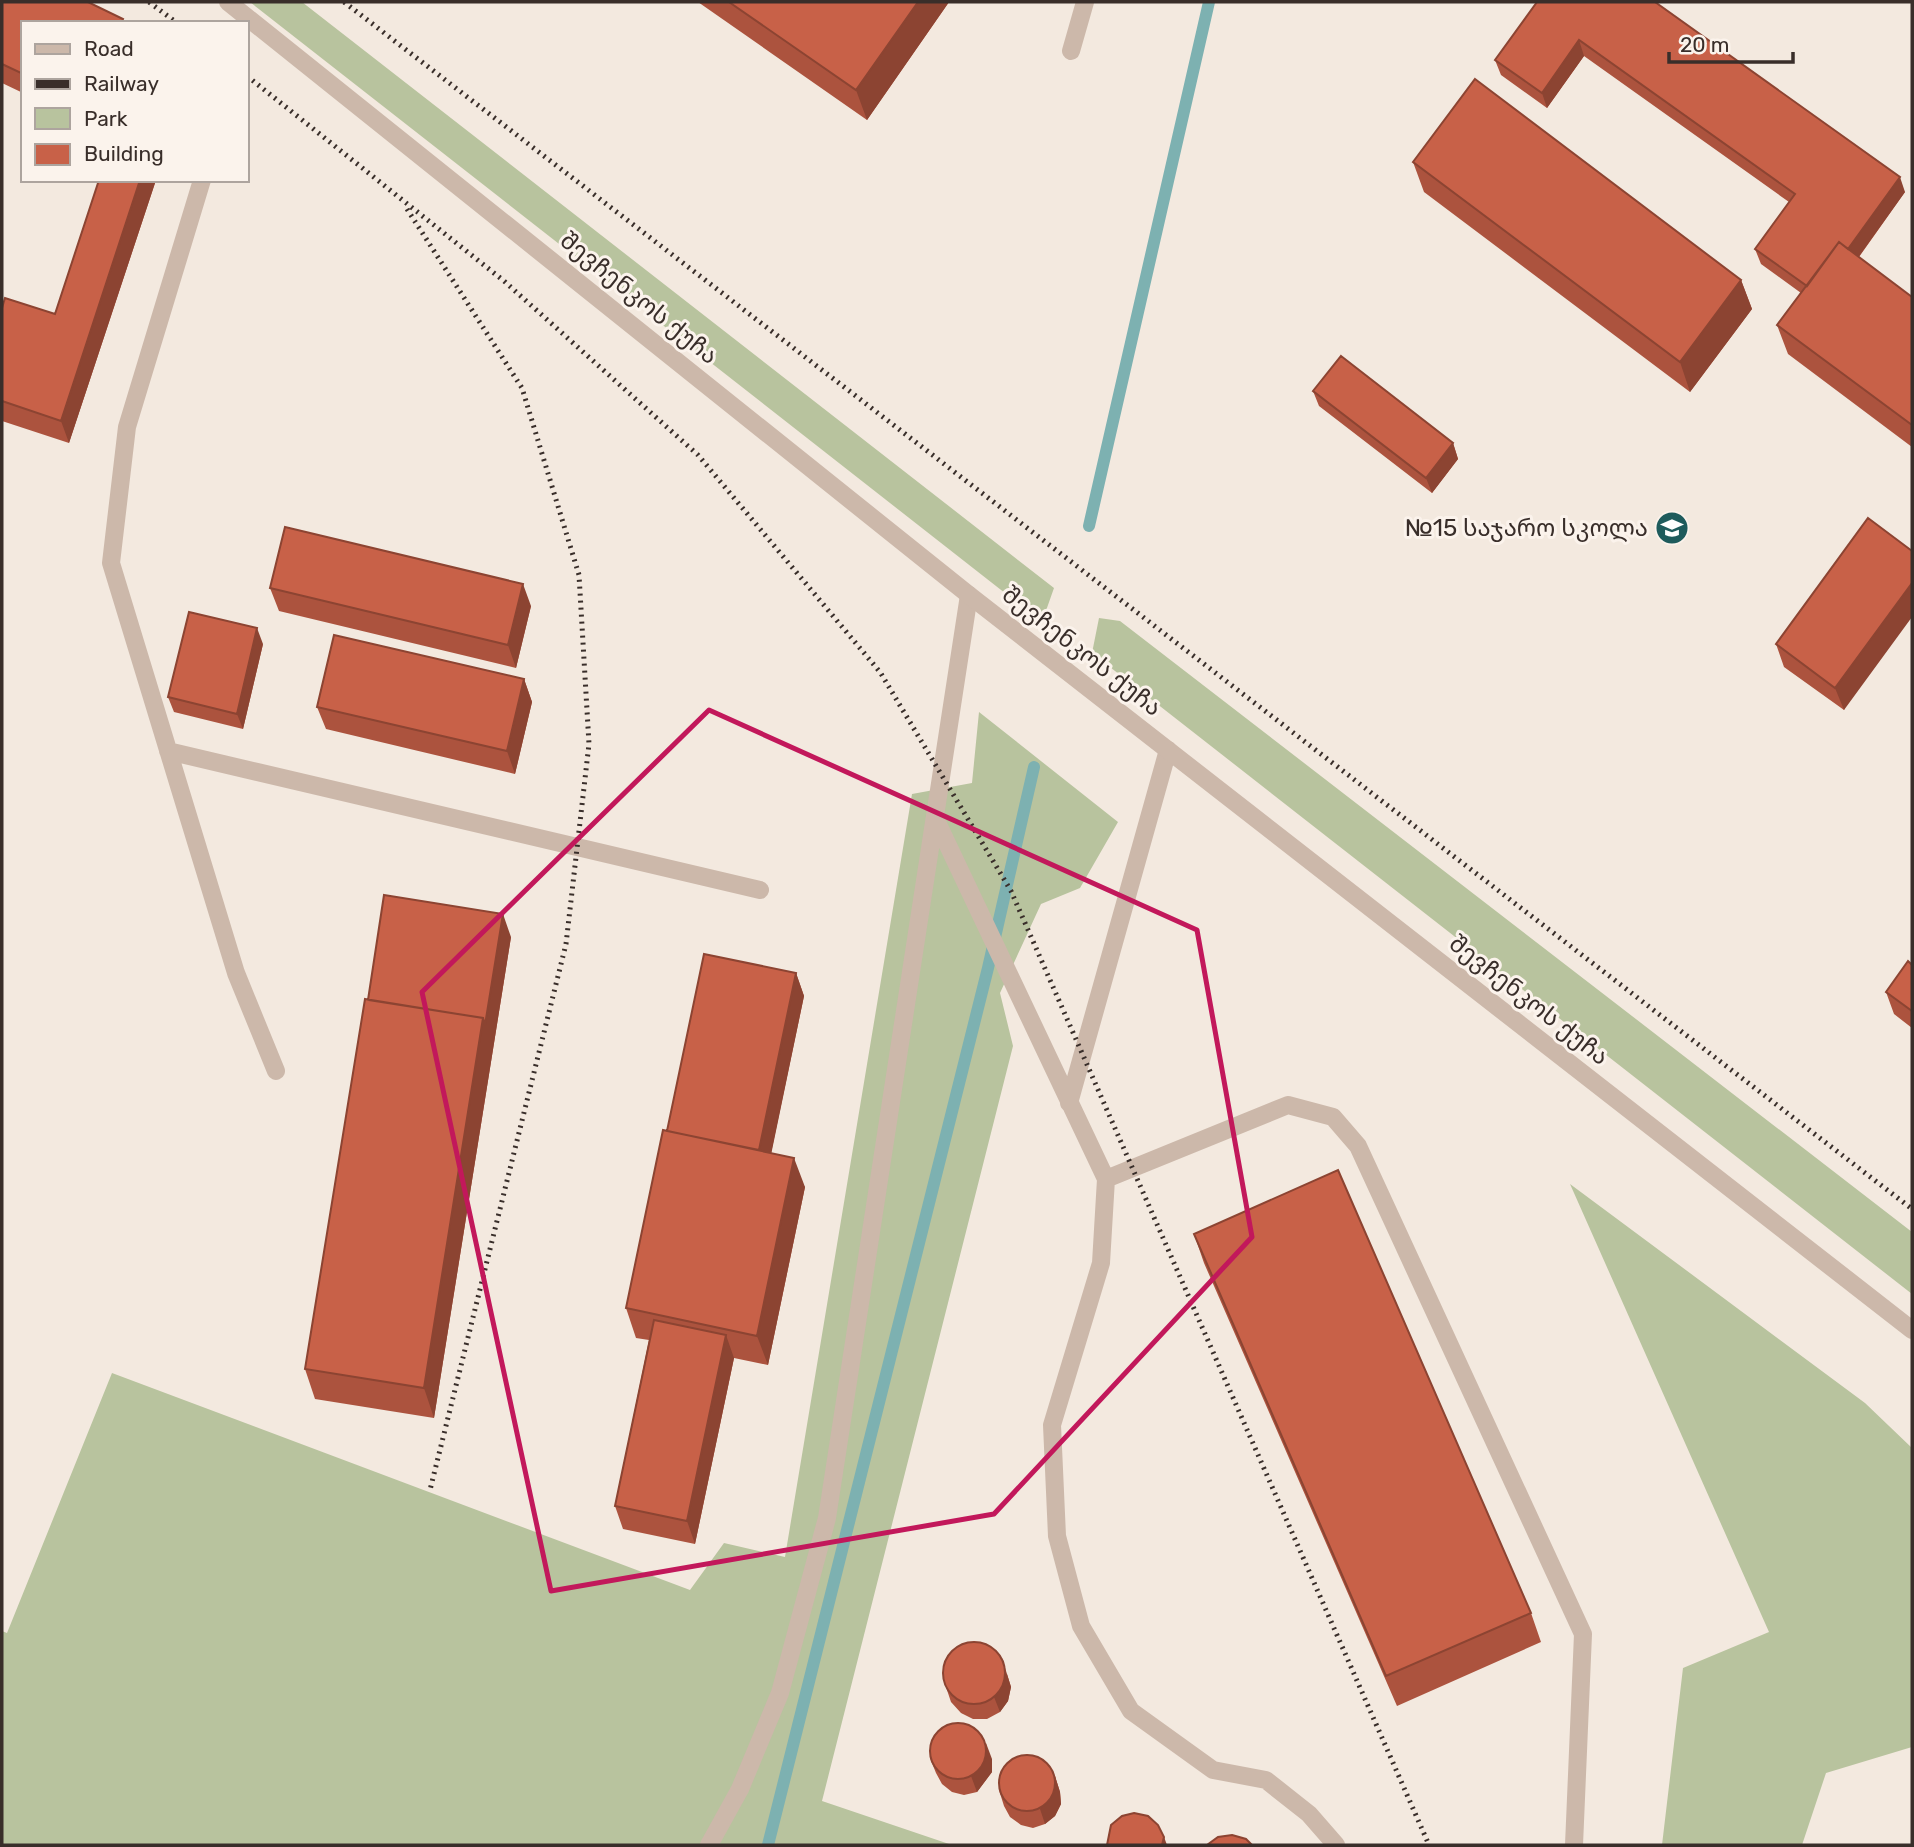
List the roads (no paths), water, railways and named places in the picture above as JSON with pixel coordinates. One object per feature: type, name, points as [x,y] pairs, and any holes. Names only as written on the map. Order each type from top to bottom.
[{"type":"street","name":"შევჩენკოს ქუჩა","points":[[228,2],[247,21]]},
{"type":"street","points":[[1071,51],[1085,2]]},
{"type":"street","name":"შევჩენკოს ქუჩა","points":[[248,22],[969,595],[1912,1330]]},
{"type":"street","points":[[201,182],[127,427],[111,563],[236,973],[276,1071]]},
{"type":"street","points":[[709,1845],[740,1789],[780,1693],[827,1518],[969,595]]},
{"type":"street","points":[[1069,1102],[1168,750]]},
{"type":"street","points":[[168,751],[760,890]]},
{"type":"street","points":[[935,818],[1106,1179],[1101,1263],[1052,1425],[1057,1536],[1081,1626],[1130,1711],[1213,1770],[1266,1780],[1309,1814],[1336,1845]]},
{"type":"street","points":[[1106,1179],[1288,1105],[1333,1117],[1358,1146],[1584,1634],[1574,1845]]},
{"type":"waterway","points":[[1089,526],[1209,2]]},
{"type":"waterway","points":[[768,1845],[988,968],[1034,767]]},
{"type":"railway","points":[[149,2],[174,21]]},
{"type":"railway","points":[[344,2],[1912,1209]]},
{"type":"railway","points":[[248,77],[504,281],[698,455],[880,672],[1011,891],[1429,1845]]},
{"type":"railway","points":[[407,209],[522,388],[579,575],[589,744],[566,944],[430,1490]]},
{"type":"place","name":"№15 საჯარო სკოლა","points":[[1672,528]]}]
